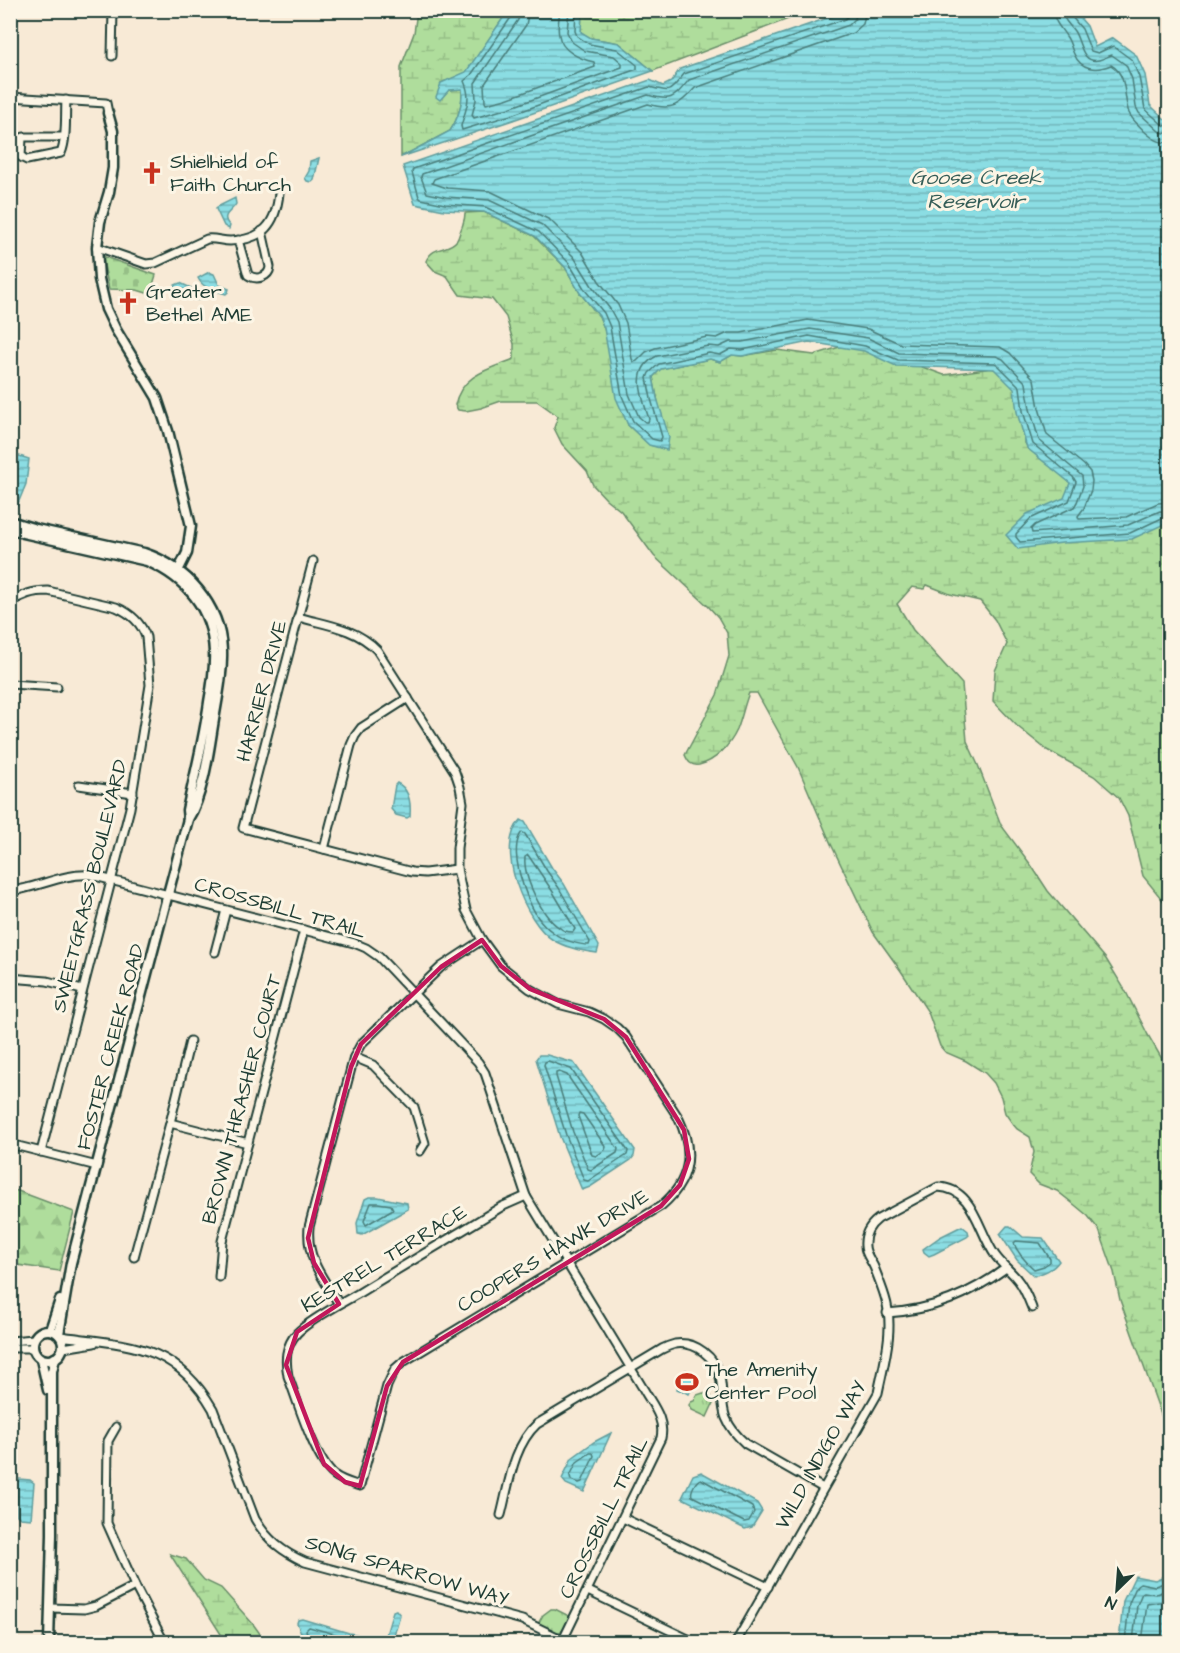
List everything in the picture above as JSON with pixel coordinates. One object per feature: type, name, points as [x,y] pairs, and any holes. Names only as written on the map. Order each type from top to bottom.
[{"type":"street","points":[[112,56],[113,10]]},
{"type":"street","points":[[10,97],[108,100],[108,113],[113,131],[113,168],[100,222],[97,247],[99,279],[106,309],[157,398],[168,431],[191,526],[187,553],[177,573]]},
{"type":"street","points":[[64,137],[24,137],[22,138],[21,157],[27,160],[61,153],[63,149],[64,137],[66,100]]},
{"type":"street","points":[[97,247],[146,264],[155,263],[207,239],[249,238],[262,231],[273,221],[279,193]]},
{"type":"street","points":[[238,240],[248,275],[255,278],[264,276],[270,271],[270,267],[262,231]]},
{"type":"street","points":[[10,521],[144,553],[158,558],[177,573]]},
{"type":"street","points":[[10,528],[23,533],[147,561],[177,573]]},
{"type":"street","name":"HARRIER DRIVE","points":[[313,561],[243,828],[324,849]]},
{"type":"street","name":"FOSTER CREEK ROAD","points":[[50,1330],[67,1283],[189,819],[187,810],[204,732],[213,677],[213,637],[199,601],[177,573]]},
{"type":"street","name":"SWEETGRASS BOULEVARD","points":[[10,603],[27,593],[48,591],[116,607],[133,616],[144,630],[150,684],[130,808],[41,1152]]},
{"type":"street","name":"COOPERS HAWK DRIVE","points":[[298,617],[350,631],[369,641],[377,650],[455,771],[463,803],[457,848],[457,869],[466,910],[482,940],[501,966],[530,989],[558,1004],[589,1012],[604,1019],[626,1037],[678,1117],[688,1147],[686,1173],[672,1197],[661,1206],[395,1369],[387,1386],[360,1486]]},
{"type":"street","points":[[10,684],[57,687]]},
{"type":"street","points":[[408,698],[361,728],[355,736],[324,849],[412,872],[425,873],[457,869]]},
{"type":"street","points":[[79,785],[133,792]]},
{"type":"street","name":"CROSSBILL TRAIL","points":[[10,891],[77,874],[91,875],[354,943],[379,957],[478,1062],[485,1073],[526,1196],[660,1417],[663,1431],[562,1641]]},
{"type":"street","points":[[215,952],[226,910]]},
{"type":"street","name":"BROWN THRASHER COURT","points":[[219,1277],[222,1241],[304,930]]},
{"type":"street","points":[[339,1304],[314,1263],[308,1238],[354,1057],[361,1044],[441,967],[482,940]]},
{"type":"street","points":[[10,978],[47,981],[82,990]]},
{"type":"street","points":[[134,1257],[190,1041]]},
{"type":"street","points":[[354,1057],[373,1065],[414,1107],[425,1143],[420,1152]]},
{"type":"street","points":[[170,1123],[248,1143]]},
{"type":"street","points":[[10,1144],[97,1166]]},
{"type":"street","name":"WILD INDIGO WAY","points":[[736,1642],[878,1393],[889,1328],[886,1300],[873,1264],[866,1254],[866,1234],[870,1226],[878,1219],[938,1187],[953,1190],[973,1210],[989,1246],[1017,1279],[1032,1308]]},
{"type":"street","name":"KESTREL TERRACE","points":[[360,1486],[339,1478],[324,1464],[317,1452],[285,1365],[290,1342],[297,1332],[339,1304],[501,1208],[526,1196]]},
{"type":"street","points":[[887,1313],[923,1309],[941,1304],[992,1278],[1006,1268]]},
{"type":"street","name":"FOSTER CREEK ROAD","points":[[59,1335],[67,1283]]},
{"type":"street","points":[[10,1341],[34,1338],[41,1331],[50,1330],[59,1335],[63,1348],[55,1358],[41,1359],[36,1356],[33,1348],[34,1338]]},
{"type":"street","name":"SONG SPARROW WAY","points":[[59,1335],[131,1345],[159,1354],[192,1378],[213,1409],[255,1519],[271,1541],[286,1553],[305,1562],[522,1620],[562,1641]]},
{"type":"street","name":"SONG SPARROW WAY","points":[[63,1348],[102,1342]]},
{"type":"street","points":[[501,1515],[517,1455],[529,1432],[537,1424],[662,1348],[675,1344],[692,1345],[705,1353],[714,1363],[720,1375],[726,1418],[737,1436],[746,1444],[823,1488]]},
{"type":"street","points":[[10,1348],[33,1348]]},
{"type":"street","points":[[49,1642],[52,1371],[55,1358]]},
{"type":"street","points":[[41,1359],[52,1408]]},
{"type":"street","points":[[116,1427],[108,1441],[106,1523],[164,1642]]},
{"type":"street","points":[[623,1518],[768,1587]]},
{"type":"street","points":[[50,1608],[84,1609],[96,1606],[135,1586]]},
{"type":"street","points":[[588,1591],[694,1642]]},
{"type":"highlighted area","points":[[482,940],[501,966],[530,989],[604,1019],[626,1037],[684,1130],[689,1159],[680,1185],[661,1206],[403,1362],[387,1386],[360,1486],[345,1482],[324,1464],[286,1365],[297,1332],[339,1304],[314,1263],[308,1238],[351,1067],[361,1044],[441,967]]},
{"type":"green space","points":[[417,11],[508,11],[466,73],[441,83],[449,90],[462,89],[459,111],[450,131],[401,157],[401,67],[414,33]]},
{"type":"green space","points":[[582,11],[809,11],[653,71],[619,43],[590,38],[581,32]]},
{"type":"green space","points":[[484,212],[534,236],[565,267],[580,293],[599,316],[604,328],[628,425],[650,445],[667,449],[653,377],[660,369],[710,359],[720,362],[732,355],[742,356],[777,350],[814,355],[846,345],[944,375],[992,368],[1014,378],[1027,446],[1169,484],[1169,908],[1143,876],[1128,816],[1119,798],[1094,776],[1047,750],[1017,726],[993,701],[995,671],[1007,644],[995,620],[980,601],[950,594],[927,585],[924,589],[912,587],[897,604],[913,630],[962,684],[967,741],[1001,825],[1048,891],[1106,959],[1169,1071],[1169,1437],[1120,1300],[1114,1272],[1099,1230],[1076,1206],[1057,1191],[1039,1184],[1029,1174],[1034,1152],[1030,1137],[1017,1129],[1005,1113],[994,1083],[985,1073],[945,1052],[940,1046],[928,1012],[873,932],[831,844],[798,767],[757,693],[749,693],[737,730],[722,752],[699,765],[687,760],[685,755],[717,695],[729,656],[727,633],[718,617],[654,556],[621,511],[593,485],[587,471],[562,444],[554,428],[558,416],[537,401],[501,401],[466,411],[458,410],[455,405],[463,387],[477,374],[514,359],[514,344],[506,317],[492,299],[460,295],[447,276],[435,271],[426,261],[433,252],[457,240],[465,213]]},
{"type":"green space","points":[[102,256],[156,275],[150,294],[137,290],[109,289]]},
{"type":"green space","points":[[11,1190],[74,1212],[59,1271],[11,1264]]},
{"type":"green space","points":[[703,1393],[711,1396],[713,1404],[707,1417],[692,1410],[689,1405],[697,1395]]},
{"type":"green space","points":[[170,1554],[186,1559],[204,1580],[221,1588],[266,1642],[226,1642]]},
{"type":"green space","points":[[551,1609],[571,1617],[561,1631],[554,1632],[538,1624],[543,1615]]},
{"type":"water","name":"Goose Creek Reservoir","points":[[851,10],[1074,11],[1087,26],[1095,47],[1113,38],[1136,55],[1145,75],[1150,105],[1169,123],[1169,526],[1164,524],[1132,539],[1062,543],[1018,549],[1006,535],[1027,514],[1064,498],[1070,483],[1027,448],[1017,412],[1014,389],[994,369],[896,366],[864,351],[809,342],[742,356],[732,355],[720,362],[710,359],[661,369],[653,377],[669,437],[667,450],[649,445],[628,425],[616,398],[604,328],[599,316],[580,293],[565,267],[535,236],[484,212],[444,210],[415,204],[403,166],[650,80],[663,86],[671,82],[680,69]]},
{"type":"water","points":[[508,11],[582,11],[581,32],[591,38],[619,43],[653,71],[401,157],[450,131],[459,111],[462,89],[449,90],[440,100],[436,97],[441,83],[466,72]]},
{"type":"water","points":[[319,158],[314,180],[307,181],[305,178],[309,171],[310,161]]},
{"type":"water","points":[[235,198],[236,204],[226,216],[229,229],[224,226],[216,209]]},
{"type":"water","points":[[209,272],[214,274],[219,285],[229,289],[226,294],[210,289],[200,282],[198,278]]},
{"type":"water","points":[[180,283],[206,295],[196,300],[175,294],[173,291],[175,285]]},
{"type":"water","points":[[10,453],[29,459],[26,484],[14,513],[11,513]]},
{"type":"water","points":[[397,783],[405,789],[409,797],[410,816],[407,818],[396,815],[391,809]]},
{"type":"water","points":[[521,820],[525,822],[564,884],[599,946],[597,953],[574,949],[558,943],[543,931],[533,918],[516,883],[512,865],[510,847],[513,832]]},
{"type":"water","points":[[539,1055],[574,1063],[635,1150],[631,1160],[582,1190],[560,1137],[536,1059]]},
{"type":"water","points":[[369,1197],[407,1203],[408,1209],[362,1235],[358,1234],[357,1223],[365,1199]]},
{"type":"water","points":[[962,1226],[968,1231],[967,1237],[929,1256],[924,1252],[923,1249],[940,1237]]},
{"type":"water","points":[[1007,1226],[1023,1237],[1043,1238],[1059,1261],[1057,1264],[1034,1276],[1017,1260],[1000,1234]]},
{"type":"water","name":"The Amenity Center Pool","points":[[686,1370],[697,1375],[697,1381],[689,1394],[677,1389],[682,1373],[684,1374]]},
{"type":"water","points":[[611,1433],[584,1492],[566,1484],[562,1479],[572,1458]]},
{"type":"water","points":[[701,1472],[757,1503],[762,1511],[752,1527],[745,1529],[682,1498],[693,1475]]},
{"type":"water","points":[[19,1479],[30,1480],[34,1483],[31,1519],[20,1518],[17,1515]]},
{"type":"water","points":[[1169,1574],[1169,1642],[1119,1642],[1123,1601],[1135,1576],[1155,1580]]},
{"type":"water","points":[[396,1610],[400,1615],[392,1642],[305,1642],[297,1623],[302,1619],[349,1633],[382,1639],[386,1635],[393,1611]]},
{"type":"place","name":"Shielhield of Faith Church","points":[[152,173]]},
{"type":"place","name":"Greater Bethel AME","points":[[128,303]]},
{"type":"place","name":"The Amenity Center Pool","points":[[687,1382]]}]
